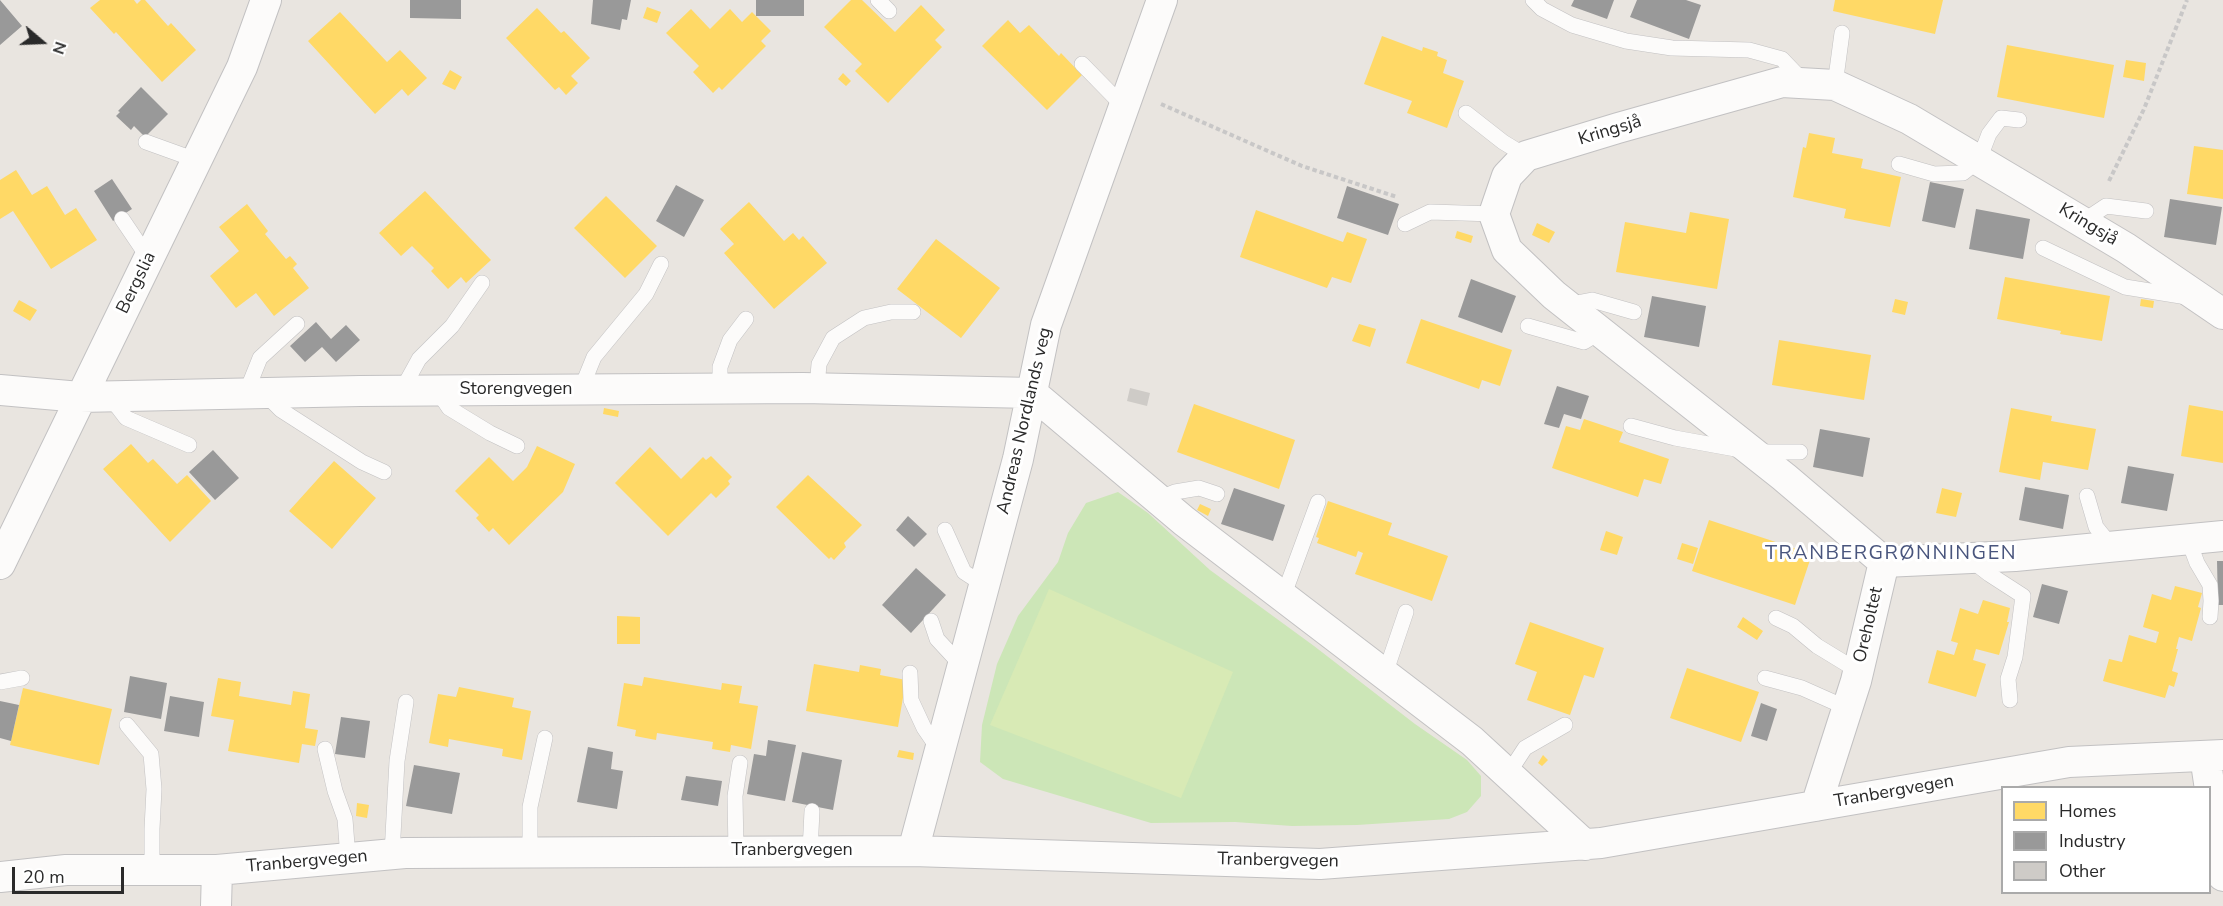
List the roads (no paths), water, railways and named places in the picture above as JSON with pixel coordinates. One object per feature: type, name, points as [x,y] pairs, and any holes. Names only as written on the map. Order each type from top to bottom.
[{"type":"street","name":"Bergslia","points":[[0,564],[242,67],[266,0]]},
{"type":"street","name":"Andreas Nordlands veg","points":[[913,851],[1018,459],[1046,325],[1162,0]]},
{"type":"street","name":"Kringsjå","points":[[1526,156],[1782,82],[1835,85],[1910,119],[1979,160],[2092,215],[2126,248],[2213,306]]},
{"type":"street","points":[[1526,156],[1507,176],[1494,214],[1507,250],[1566,305],[1752,452],[1884,562]]},
{"type":"street","name":"Storengvegen","points":[[0,390],[80,398],[402,390],[720,388],[1032,393]]},
{"type":"street","points":[[1032,393],[1158,500],[1472,741],[1585,844]]},
{"type":"street","name":"Oreholtet","points":[[1815,806],[1858,670],[1884,562],[2015,556],[2223,536]]},
{"type":"street","name":"Tranbergvegen","points":[[0,877],[66,870],[217,870],[392,854],[530,852],[913,851],[1320,864],[1585,844],[2069,762],[2214,755],[2223,876]]},
{"type":"street","points":[[216,906],[217,870]]},
{"type":"lane","points":[[878,0],[890,11]]},
{"type":"lane","points":[[1533,0],[1542,9],[1572,25],[1626,41],[1672,48],[1749,50],[1782,59],[1805,83]]},
{"type":"lane","points":[[1835,85],[1842,33]]},
{"type":"lane","points":[[1082,64],[1127,99]]},
{"type":"lane","points":[[1466,113],[1503,142],[1526,156]]},
{"type":"lane","points":[[1899,164],[1934,174],[1963,173],[1979,160],[1989,134],[2001,118],[2019,120]]},
{"type":"lane","points":[[146,141],[196,160]]},
{"type":"lane","points":[[2092,215],[2106,206],[2146,211]]},
{"type":"lane","points":[[1405,224],[1430,212],[1494,214]]},
{"type":"lane","points":[[122,219],[148,259]]},
{"type":"lane","points":[[2043,248],[2125,287],[2213,306]]},
{"type":"lane","points":[[581,389],[594,357],[646,294],[661,264]]},
{"type":"lane","points":[[402,390],[419,359],[452,326],[482,283]]},
{"type":"lane","points":[[1566,305],[1592,300],[1634,312]]},
{"type":"lane","points":[[817,388],[819,364],[833,338],[864,318],[891,312],[913,312]]},
{"type":"lane","points":[[720,388],[720,367],[730,340],[746,320]]},
{"type":"lane","points":[[297,324],[260,358],[255,393],[362,462],[384,472]]},
{"type":"lane","points":[[1528,326],[1584,342],[1600,332]]},
{"type":"lane","points":[[437,390],[449,408],[490,433],[517,446]]},
{"type":"lane","points":[[110,397],[126,418],[189,445]]},
{"type":"lane","points":[[1631,426],[1675,438],[1752,452],[1800,452]]},
{"type":"lane","points":[[1158,500],[1175,492],[1199,488],[1216,494]]},
{"type":"lane","points":[[2088,496],[2096,527],[2112,547]]},
{"type":"lane","points":[[1283,597],[1318,502]]},
{"type":"lane","points":[[945,530],[964,572],[984,585]]},
{"type":"lane","points":[[2188,539],[2197,563],[2210,585],[2210,617]]},
{"type":"lane","points":[[1969,558],[2023,596],[2015,657],[2008,679],[2010,700]]},
{"type":"lane","points":[[1385,674],[1406,612]]},
{"type":"lane","points":[[1776,618],[1793,626],[1817,646],[1858,670]]},
{"type":"lane","points":[[931,621],[937,639],[962,666]]},
{"type":"lane","points":[[910,673],[911,700],[924,728],[939,750]]},
{"type":"lane","points":[[0,682],[22,678]]},
{"type":"lane","points":[[1765,678],[1802,688],[1847,708]]},
{"type":"lane","points":[[392,854],[397,761],[406,702]]},
{"type":"lane","points":[[127,725],[151,754],[154,789],[152,870]]},
{"type":"lane","points":[[1508,774],[1525,748],[1565,725]]},
{"type":"lane","points":[[530,852],[530,807],[545,738]]},
{"type":"lane","points":[[325,749],[335,791],[345,819],[348,858]]},
{"type":"lane","points":[[736,851],[735,796],[740,763]]},
{"type":"lane","points":[[810,851],[812,811]]},
{"type":"district","name":"TRANBERGRØNNINGEN","points":[[1891,554]]}]
